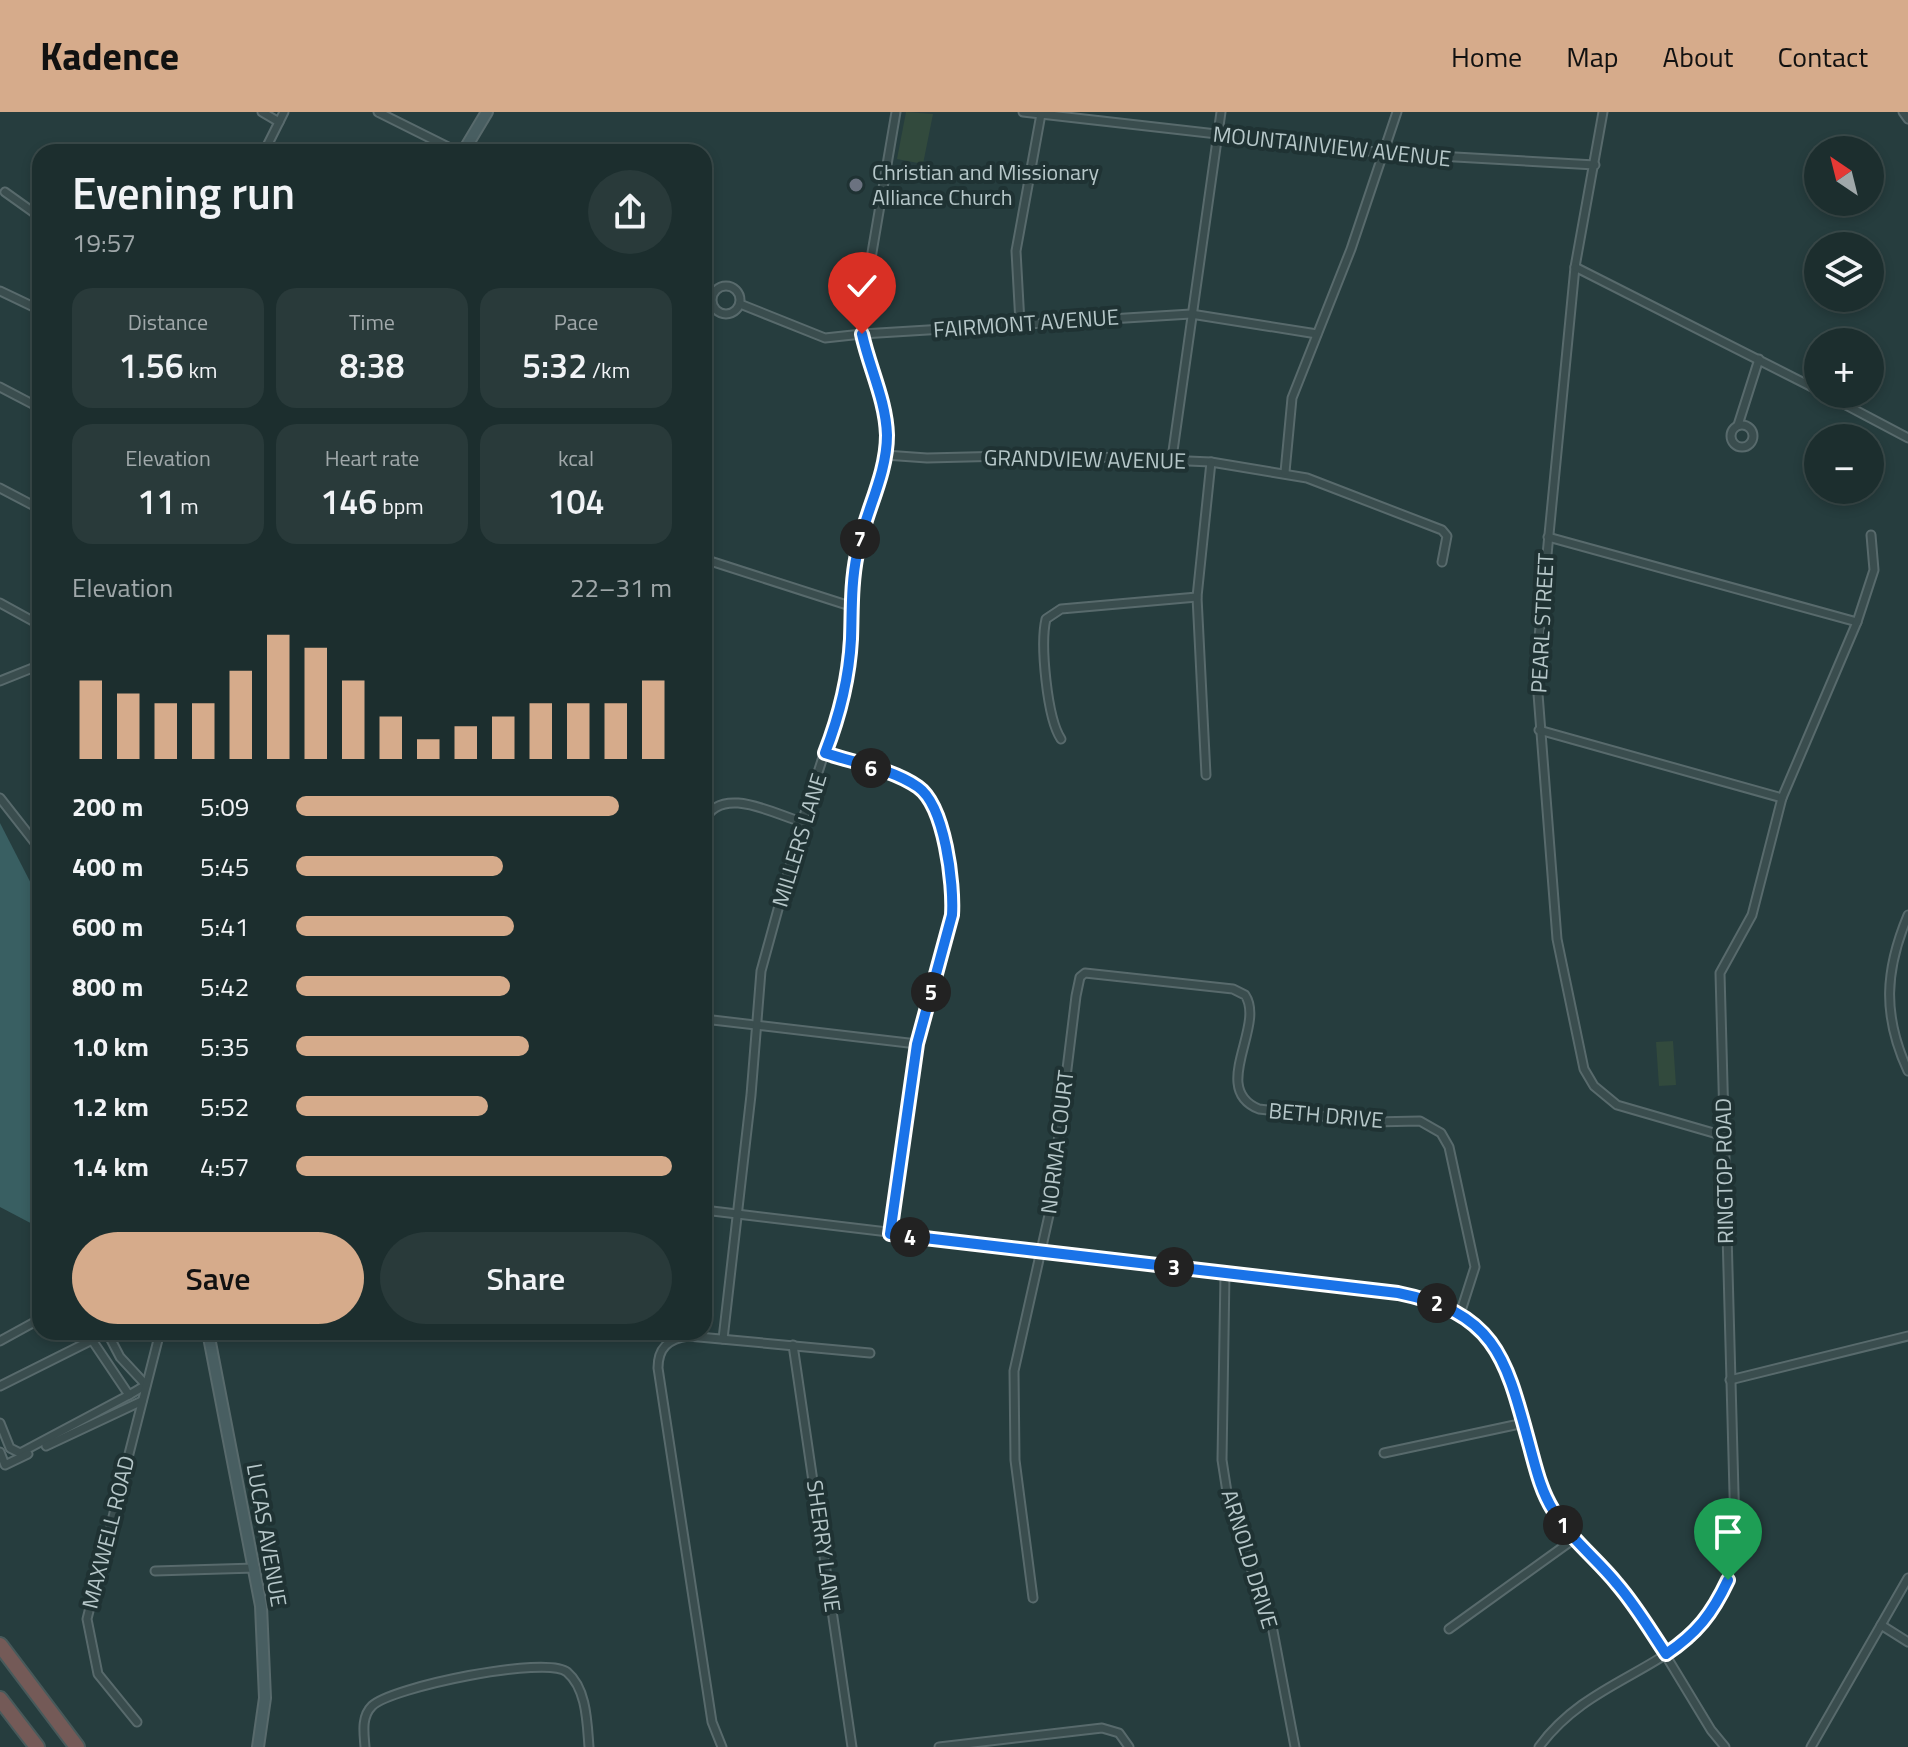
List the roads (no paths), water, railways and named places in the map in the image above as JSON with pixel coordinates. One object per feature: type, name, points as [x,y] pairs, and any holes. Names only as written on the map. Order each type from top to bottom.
[{"type":"highway","points":[[0,1645],[77,1747]]},
{"type":"highway","points":[[0,1699],[37,1747]]},
{"type":"street","points":[[262,112],[279,122]]},
{"type":"street","points":[[268,144],[284,112]]},
{"type":"street","points":[[378,112],[444,144]]},
{"type":"street","points":[[466,144],[487,112]]},
{"type":"street","name":"MILLERS LANE","points":[[723,1339],[758,1026],[761,971],[802,822],[843,695],[851,641],[850,606],[857,554],[885,455],[884,415],[862,334],[864,286],[896,112]]},
{"type":"street","name":"MOUNTAINVIEW AVENUE","points":[[1023,112],[1385,153],[1595,165]]},
{"type":"street","points":[[1172,458],[1221,112]]},
{"type":"street","points":[[1285,472],[1292,398],[1385,153],[1397,112]]},
{"type":"street","name":"PEARL STREET","points":[[1603,112],[1575,267],[1536,668],[1557,939],[1584,1069],[1594,1086],[1617,1105],[1724,1136]]},
{"type":"street","points":[[1903,112],[1908,119]]},
{"type":"street","points":[[1020,323],[1016,251],[1041,114]]},
{"type":"street","points":[[5,192],[32,211]]},
{"type":"street","points":[[1575,267],[1804,383]]},
{"type":"street","points":[[0,291],[32,306]]},
{"type":"street","name":"FAIRMONT AVENUE","points":[[740,304],[825,338],[1191,314],[1317,334]]},
{"type":"street","points":[[1738,425],[1759,359]]},
{"type":"street","points":[[0,387],[32,404]]},
{"type":"street","points":[[1851,408],[1908,438]]},
{"type":"street","name":"GRANDVIEW AVENUE","points":[[885,455],[1172,458],[1285,472],[1442,530],[1447,536],[1442,562]]},
{"type":"street","points":[[1206,775],[1197,597],[1211,462]]},
{"type":"street","points":[[0,488],[32,505]]},
{"type":"street","name":"RINGTOP ROAD","points":[[1539,1747],[1583,1707],[1696,1633],[1714,1611],[1731,1567],[1735,1530],[1720,973],[1752,915],[1782,798],[1857,622],[1874,570],[1871,535]]},
{"type":"street","points":[[1548,537],[1857,622]]},
{"type":"street","points":[[712,562],[850,606]]},
{"type":"street","points":[[1061,739],[1054,728],[1044,650],[1046,619],[1061,609],[1197,597]]},
{"type":"street","points":[[0,603],[32,621]]},
{"type":"street","points":[[0,681],[32,668]]},
{"type":"street","points":[[1539,730],[1782,798]]},
{"type":"street","points":[[825,753],[905,780],[925,793],[938,818],[953,894],[952,915],[917,1044],[890,1234]]},
{"type":"street","points":[[0,798],[32,839]]},
{"type":"street","points":[[712,812],[718,805],[734,802],[802,822]]},
{"type":"street","points":[[1908,915],[1890,962],[1889,995],[1897,1045],[1908,1071]]},
{"type":"street","name":"NORMA COURT","points":[[1033,1598],[1015,1460],[1014,1371],[1049,1215],[1076,996],[1080,977],[1085,973]]},
{"type":"street","name":"BETH DRIVE","points":[[1085,973],[1233,989],[1245,995],[1249,1011],[1238,1088],[1248,1105],[1259,1109],[1372,1122],[1420,1121],[1435,1127],[1449,1147],[1474,1258],[1473,1280],[1460,1314]]},
{"type":"street","points":[[712,1020],[917,1044]]},
{"type":"street","points":[[712,1211],[1398,1293],[1425,1299],[1460,1314],[1476,1326],[1502,1357],[1540,1485],[1552,1509],[1574,1539],[1616,1582],[1725,1747]]},
{"type":"street","name":"ARNOLD DRIVE","points":[[1225,1273],[1222,1460],[1229,1505],[1273,1631],[1295,1747]]},
{"type":"street","points":[[0,1341],[32,1323]]},
{"type":"street","points":[[1730,1380],[1908,1336]]},
{"type":"street","points":[[712,1339],[870,1353]]},
{"type":"street","points":[[0,1386],[92,1340],[129,1395]]},
{"type":"street","points":[[0,1423],[10,1448],[20,1453],[146,1385],[120,1357],[111,1340]]},
{"type":"street","name":"MAXWELL ROAD","points":[[137,1722],[98,1674],[87,1619],[158,1340]]},
{"type":"street","name":"LUCAS AVENUE","points":[[210,1340],[255,1568],[265,1652],[258,1747]]},
{"type":"street","points":[[671,1340],[665,1343],[658,1361],[712,1722],[722,1747]]},
{"type":"street","name":"SHERRY LANE","points":[[793,1345],[852,1747]]},
{"type":"street","points":[[0,1452],[5,1465],[142,1401]]},
{"type":"street","points":[[1384,1453],[1524,1423]]},
{"type":"street","points":[[1449,1629],[1574,1539]]},
{"type":"street","points":[[155,1571],[255,1568]]},
{"type":"street","points":[[1811,1747],[1908,1578]]},
{"type":"street","points":[[1881,1625],[1908,1642]]},
{"type":"street","points":[[365,1747],[364,1722],[369,1709],[382,1699],[452,1680],[535,1665],[553,1666],[566,1671],[580,1692],[589,1747]]},
{"type":"street","points":[[939,1747],[1102,1728],[1119,1733],[1129,1747]]},
{"type":"water","points":[[0,823],[32,885],[32,1224],[0,1207]]},
{"type":"place","name":"Christian and Missionary Alliance Church","points":[[856,185]]}]
